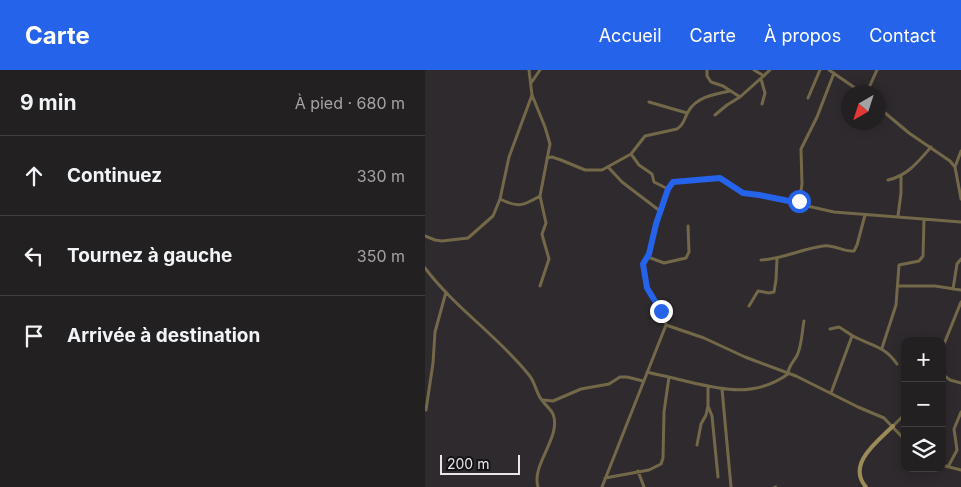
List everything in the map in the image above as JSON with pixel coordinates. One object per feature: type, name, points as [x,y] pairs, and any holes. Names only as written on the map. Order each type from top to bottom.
[{"type":"street","points":[[529,70],[532,96],[549,140],[550,148],[540,196],[546,223],[542,234],[549,259],[540,286]]},
{"type":"street","points":[[531,83],[540,70]]},
{"type":"street","points":[[707,70],[707,76],[711,82],[723,86],[740,97]]},
{"type":"street","points":[[755,70],[763,77],[765,93],[762,104]]},
{"type":"street","points":[[715,115],[740,97],[770,70]]},
{"type":"street","points":[[808,98],[820,70]]},
{"type":"street","points":[[829,70],[851,85]]},
{"type":"street","points":[[870,85],[877,70]]},
{"type":"street","points":[[799,203],[802,184],[801,149],[817,117],[834,73]]},
{"type":"street","points":[[547,158],[552,157],[585,170],[599,171],[609,168],[631,154],[645,136],[677,129],[681,126],[691,108],[705,98],[730,91]]},
{"type":"street","points":[[425,236],[435,240],[468,238],[493,216],[500,199],[509,157],[532,96]]},
{"type":"street","points":[[649,102],[687,114]]},
{"type":"street","points":[[886,113],[909,133],[945,156],[955,167],[961,197]]},
{"type":"street","points":[[888,180],[901,176],[912,168],[931,147]]},
{"type":"street","points":[[955,167],[961,151]]},
{"type":"street","points":[[631,154],[639,165],[652,174],[654,182],[668,189]]},
{"type":"street","points":[[609,168],[622,182],[660,211]]},
{"type":"street","points":[[898,216],[901,176]]},
{"type":"street","points":[[602,487],[666,325],[664,316],[645,281],[643,264],[648,257],[668,189],[675,181],[720,178],[743,193],[799,203],[803,206],[834,212],[961,222]]},
{"type":"street","points":[[500,199],[507,203],[522,206],[540,196]]},
{"type":"street","points":[[761,260],[777,259],[825,246],[848,252],[854,251],[865,215]]},
{"type":"street","points":[[882,348],[891,322],[898,286],[899,264],[922,259],[924,220]]},
{"type":"street","points":[[648,257],[664,262],[686,258],[689,252],[688,226]]},
{"type":"street","points":[[749,306],[757,290],[773,292],[776,280],[777,259]]},
{"type":"street","points":[[953,289],[957,264],[961,260]]},
{"type":"street","points":[[425,268],[446,292],[529,375],[542,400],[553,413],[551,440],[537,473],[538,487]]},
{"type":"street","points":[[898,286],[935,286],[961,290]]},
{"type":"street","points":[[427,410],[435,332],[446,292]]},
{"type":"street","points":[[946,339],[961,302]]},
{"type":"street","points":[[647,372],[722,389],[750,389],[771,385],[788,374],[800,348],[804,321]]},
{"type":"street","points":[[666,325],[704,338],[885,418],[901,435]]},
{"type":"street","points":[[830,329],[839,327],[853,336],[882,348],[889,353],[897,364]]},
{"type":"street","points":[[831,393],[853,336]]},
{"type":"street","points":[[542,400],[553,402],[581,389],[609,384],[620,377],[643,381]]},
{"type":"street","points":[[605,478],[656,468],[661,464],[663,458],[664,412],[669,377]]},
{"type":"street","points":[[946,377],[961,383]]},
{"type":"street","points":[[697,445],[701,424],[708,406],[708,387]]},
{"type":"street","points":[[722,389],[731,487]]},
{"type":"street","points":[[708,406],[712,416],[718,477]]},
{"type":"street","points":[[961,412],[954,429],[957,450],[948,467],[961,470]]},
{"type":"street","points":[[866,487],[860,478],[859,472],[862,460],[866,453],[901,418]]},
{"type":"street","points":[[639,472],[644,487]]},
{"type":"route","points":[[661,311],[647,288],[643,264],[649,254],[656,224],[668,189],[673,182],[720,178],[743,193],[799,203],[799,201]]}]
